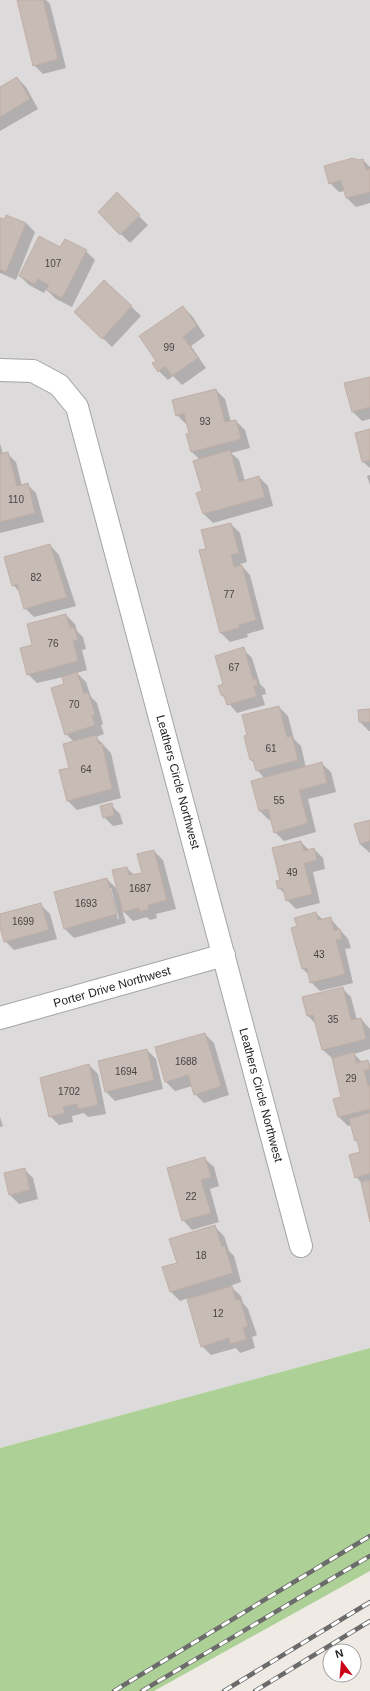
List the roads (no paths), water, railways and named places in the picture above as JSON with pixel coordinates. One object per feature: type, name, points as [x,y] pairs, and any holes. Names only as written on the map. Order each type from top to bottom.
[{"type":"street","name":"Leathers Circle Northwest","points":[[0,370],[33,371],[59,385],[77,407],[301,1246]]},
{"type":"street","name":"Porter Drive Northwest","points":[[0,1018],[224,956]]},
{"type":"railway","points":[[114,1691],[370,1536]]},
{"type":"railway","points":[[142,1691],[370,1556]]},
{"type":"railway","points":[[224,1691],[370,1602]]},
{"type":"railway","points":[[255,1691],[370,1621]]}]
